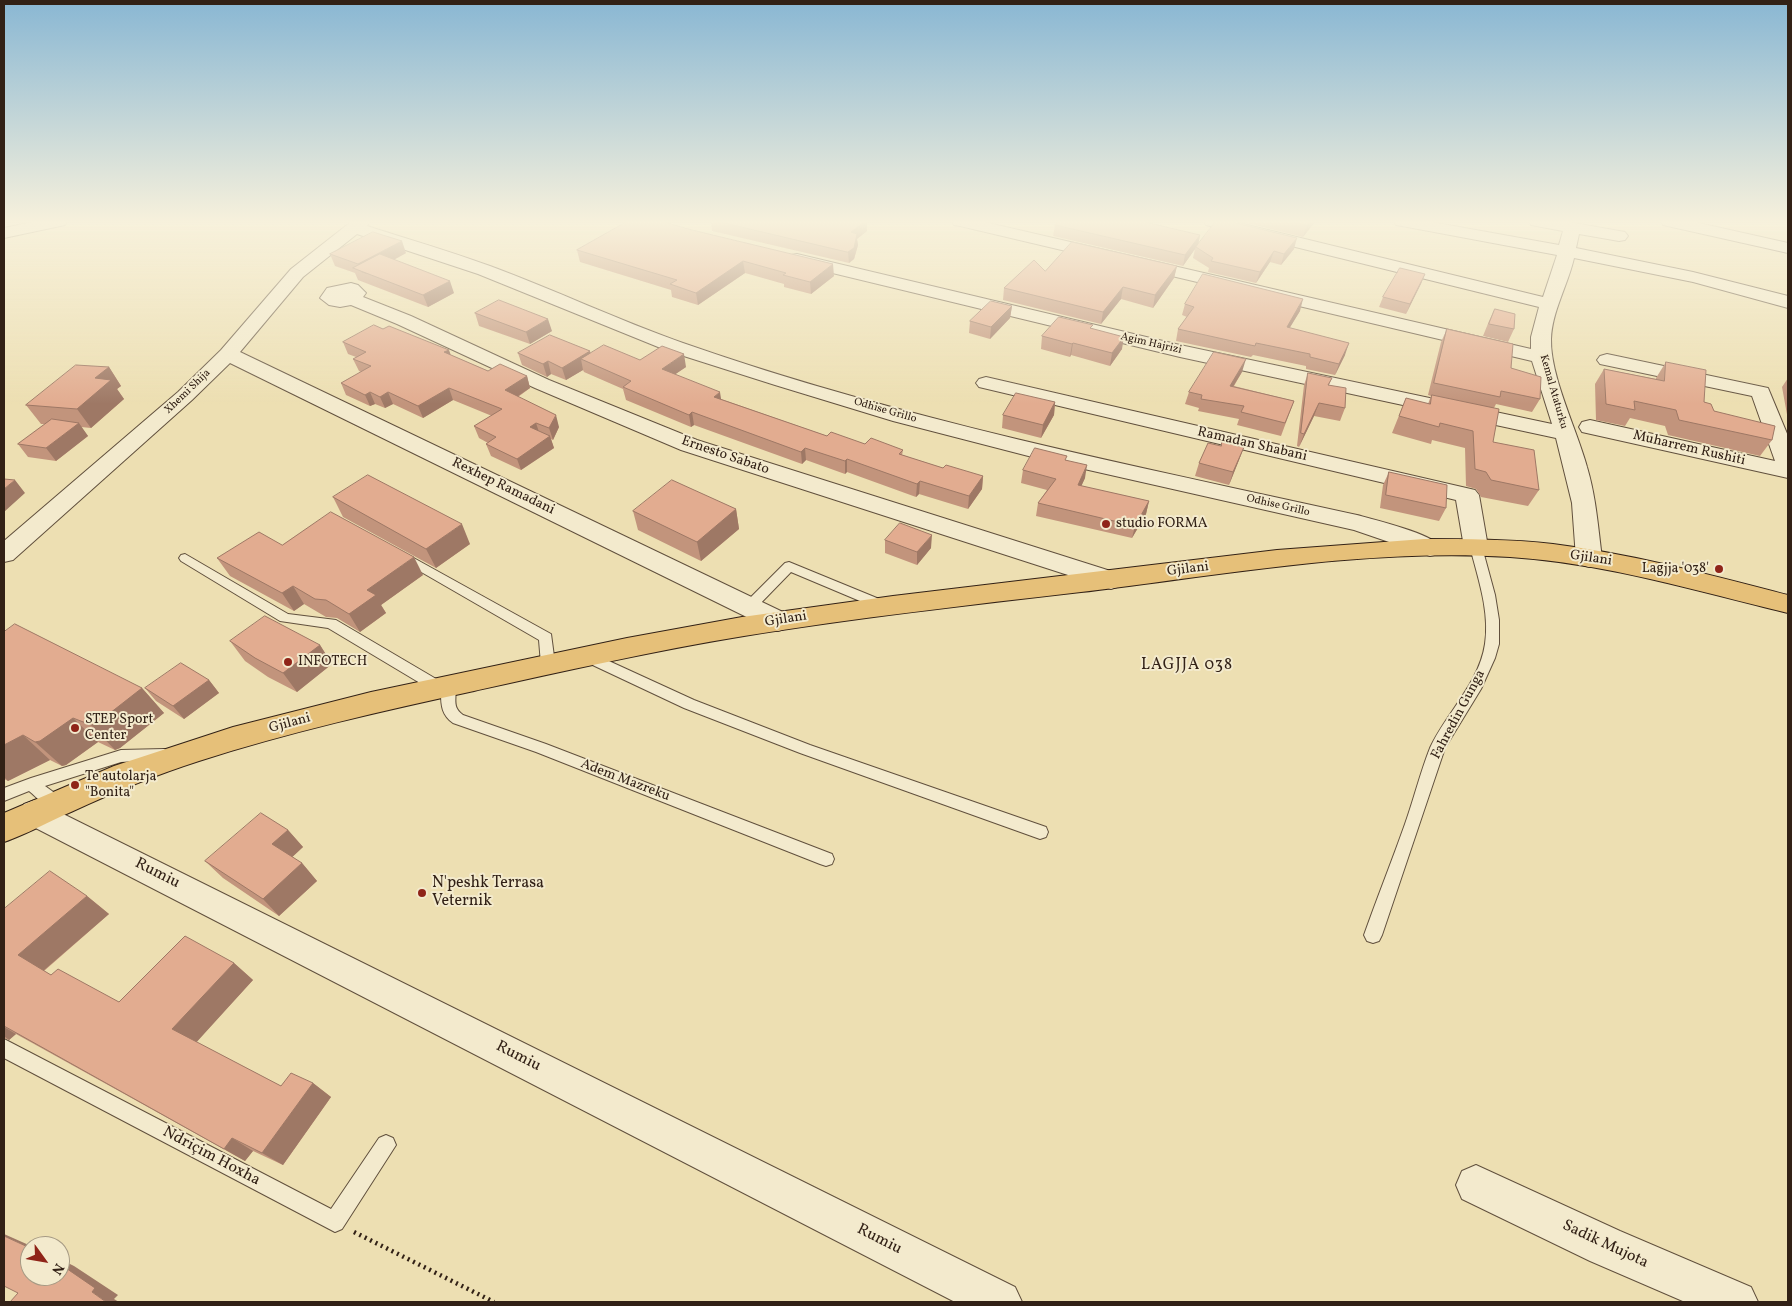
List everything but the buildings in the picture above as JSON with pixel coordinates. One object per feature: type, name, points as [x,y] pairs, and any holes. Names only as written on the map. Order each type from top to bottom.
[{"type":"main road","name":"Gjilani","points":[[32,807],[105,783],[183,754],[319,716],[587,656],[778,621],[884,606],[1278,559],[1340,553],[1476,547],[1589,558],[1641,567],[1788,604]]},
{"type":"street","name":"Xhemi Shija","points":[[4,554],[165,415],[228,354],[289,282]]},
{"type":"street","name":"Odhise Grillo","points":[[514,282],[667,344],[910,419],[1040,452],[1357,523],[1392,533],[1430,548]]},
{"type":"street","name":"Agim Hajrizi","points":[[891,282],[1112,336],[1352,390],[1566,434]]},
{"type":"street","points":[[1223,282],[1542,356]]},
{"type":"street","points":[[1459,282],[1548,304]]},
{"type":"street","name":"Kemal Ataturku","points":[[1556,282],[1548,304],[1541,337],[1542,356],[1576,467],[1584,503],[1589,558]]},
{"type":"street","points":[[1707,282],[1788,302]]},
{"type":"street","name":"Ernesto Sabato","points":[[352,299],[404,320],[578,399],[689,445],[1112,580]]},
{"type":"street","name":"Rexhep Ramadani","points":[[228,354],[778,621]]},
{"type":"street","points":[[1607,360],[1761,392],[1788,465]]},
{"type":"street","name":"Ramadan Shabani","points":[[986,383],[1466,495],[1476,547]]},
{"type":"street","name":"Muharrem Rushiti","points":[[1590,427],[1788,471]]},
{"type":"street","name":"Rumiu","points":[[32,807],[1000,1302]]},
{"type":"street","name":"Sadik Mujota","points":[[1476,1185],[1605,1246],[1736,1302]]},
{"type":"lane","name":"Fahredin Gunga","points":[[1372,935],[1438,747],[1482,676],[1492,644],[1492,621],[1476,547]]},
{"type":"lane","points":[[388,548],[546,638],[548,664]]},
{"type":"lane","points":[[185,558],[285,618],[331,623],[444,687]]},
{"type":"lane","points":[[749,607],[789,566],[884,606]]},
{"type":"lane","points":[[587,656],[689,704],[805,749],[1040,832]]},
{"type":"lane","name":"Adem Mazreku","points":[[444,687],[451,714],[458,719],[542,748],[826,859]]},
{"type":"lane","points":[[4,795],[32,807]]},
{"type":"lane","name":"Ndriçim Hoxha","points":[[4,1048],[335,1222]]},
{"type":"lane","points":[[335,1222],[386,1145]]},
{"type":"path","points":[[335,1222],[494,1302]]},
{"type":"place","name":"studio FORMA","points":[[1106,524]]},
{"type":"place","name":"Lagjja '038'","points":[[1719,569]]},
{"type":"place","name":"INFOTECH","points":[[288,662]]},
{"type":"place","name":"STEP Sport Center","points":[[75,728]]},
{"type":"place","name":"Te autolarja \"Bonita\"","points":[[75,785]]},
{"type":"place","name":"N'peshk Terrasa Veternik","points":[[422,893]]},
{"type":"district","name":"LAGJJA 038","points":[[1187,666]]}]
